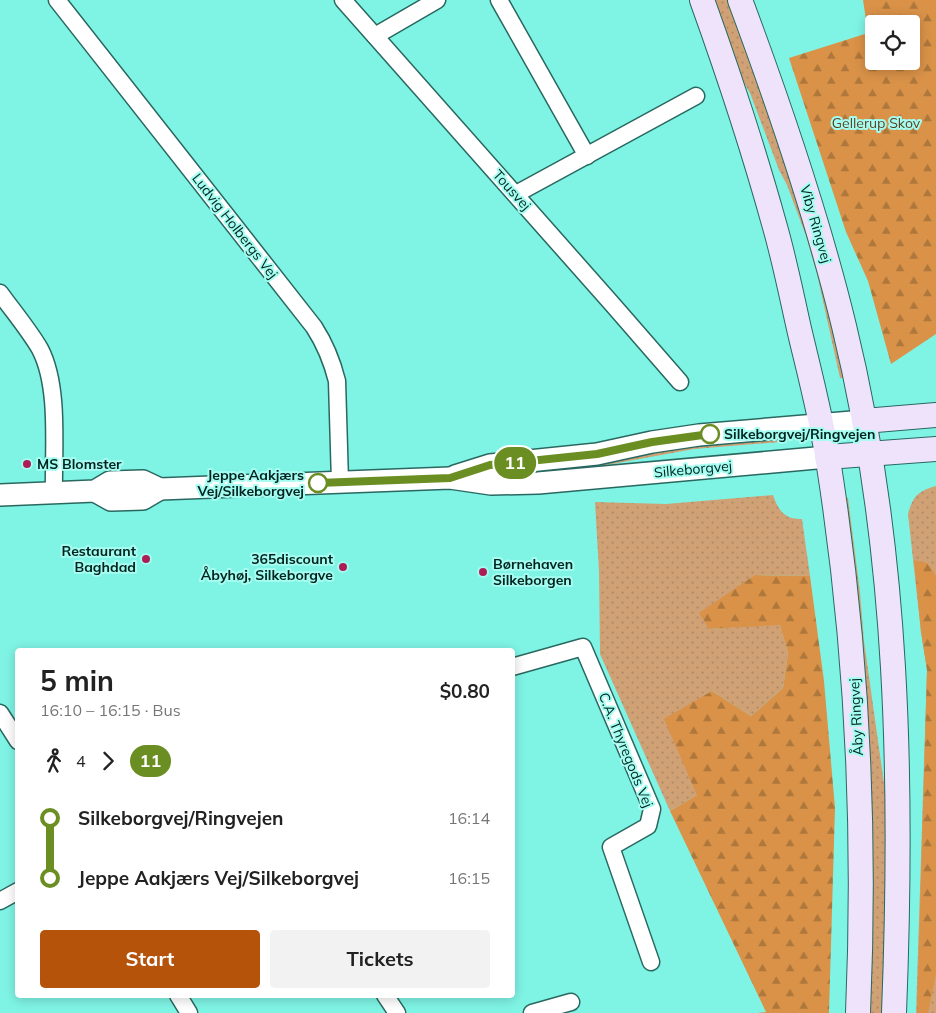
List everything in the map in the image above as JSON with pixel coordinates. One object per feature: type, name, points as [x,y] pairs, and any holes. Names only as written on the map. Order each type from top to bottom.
[{"type":"main road","points":[[702,0],[728,73],[776,228],[820,424]]},
{"type":"main road","name":"Viby Ringvej","points":[[740,0],[782,116],[813,212],[845,327],[870,454]]},
{"type":"main road","name":"Silkeborgvej","points":[[864,420],[936,415]]},
{"type":"main road","name":"Åby Ringvej","points":[[820,424],[844,572],[854,680],[859,788],[858,1013]]},
{"type":"main road","name":"Silkeborgvej","points":[[827,458],[936,449]]},
{"type":"main road","points":[[870,454],[889,593],[895,680],[898,790],[894,1013]]},
{"type":"street","name":"Ludvig Holbergs Vej","points":[[57,0],[308,319],[322,340],[334,367],[336,381],[340,482]]},
{"type":"street","name":"Tousvej","points":[[343,0],[680,382]]},
{"type":"street","points":[[375,36],[437,0]]},
{"type":"street","points":[[499,0],[587,156]]},
{"type":"street","points":[[516,194],[696,96]]},
{"type":"street","points":[[0,293],[40,350],[50,381],[54,407],[54,493]]},
{"type":"street","name":"Silkeborgvej","points":[[450,478],[490,465],[597,454],[652,442],[710,434],[864,420]]},
{"type":"street","name":"Silkeborgvej","points":[[0,495],[95,491],[110,482],[143,482],[160,489],[450,478],[491,484],[538,483],[827,458]]},
{"type":"street","name":"C.A. Thyregods Vej","points":[[515,666],[583,647],[652,808],[648,826],[611,847],[651,962]]},
{"type":"street","points":[[0,713],[15,736]]},
{"type":"street","points":[[0,901],[15,894]]},
{"type":"street","points":[[180,998],[189,1013]]},
{"type":"street","points":[[387,998],[396,1013]]},
{"type":"street","points":[[532,1013],[571,1002]]},
{"type":"shaded area","points":[[714,0],[728,0],[774,125],[823,286],[844,378],[840,378],[817,274],[806,236],[750,93],[741,78]]},
{"type":"shaded area","points":[[780,437],[780,442],[694,449],[598,465],[625,457],[694,446]]},
{"type":"shaded area","points":[[936,486],[936,1013],[916,1013],[927,670],[908,514],[917,495]]},
{"type":"shaded area","points":[[773,495],[783,513],[791,518],[802,519],[810,576],[755,575],[709,629],[780,624],[788,653],[783,688],[751,716],[712,691],[697,795],[670,811],[600,654],[599,571],[595,502],[666,504]]},
{"type":"shaded area","points":[[848,498],[864,641],[888,812],[883,1013],[868,1013],[844,499]]},
{"type":"green space","name":"Gellerup Skov","points":[[863,0],[936,0],[936,334],[891,364],[868,281],[846,232],[789,58],[865,34],[865,70],[920,70],[920,15],[865,15]]},
{"type":"green space","points":[[914,560],[927,563],[936,576],[936,974],[928,1013],[917,1013],[927,670]]},
{"type":"green space","points":[[755,575],[810,576],[824,681],[835,808],[829,1013],[757,1013],[766,1012],[670,811],[697,795],[664,719],[712,691],[751,716],[783,688],[788,653],[780,625],[709,629],[699,613]]},
{"type":"bus line","name":"11","points":[[318,483],[450,478],[490,465],[597,454],[652,442],[710,434]]},
{"type":"place","name":"Silkeborgvej/Ringvejen","points":[[710,434]]},
{"type":"place","name":"MS Blomster","points":[[27,464]]},
{"type":"place","name":"Jeppe Aakjærs Vej/Silkeborgvej","points":[[318,483]]},
{"type":"place","name":"Restaurant Baghdad","points":[[146,559]]},
{"type":"place","name":"365discount Åbyhøj, Silkeborgve","points":[[343,567]]},
{"type":"place","name":"Børnehaven Silkeborgen","points":[[483,572]]}]
